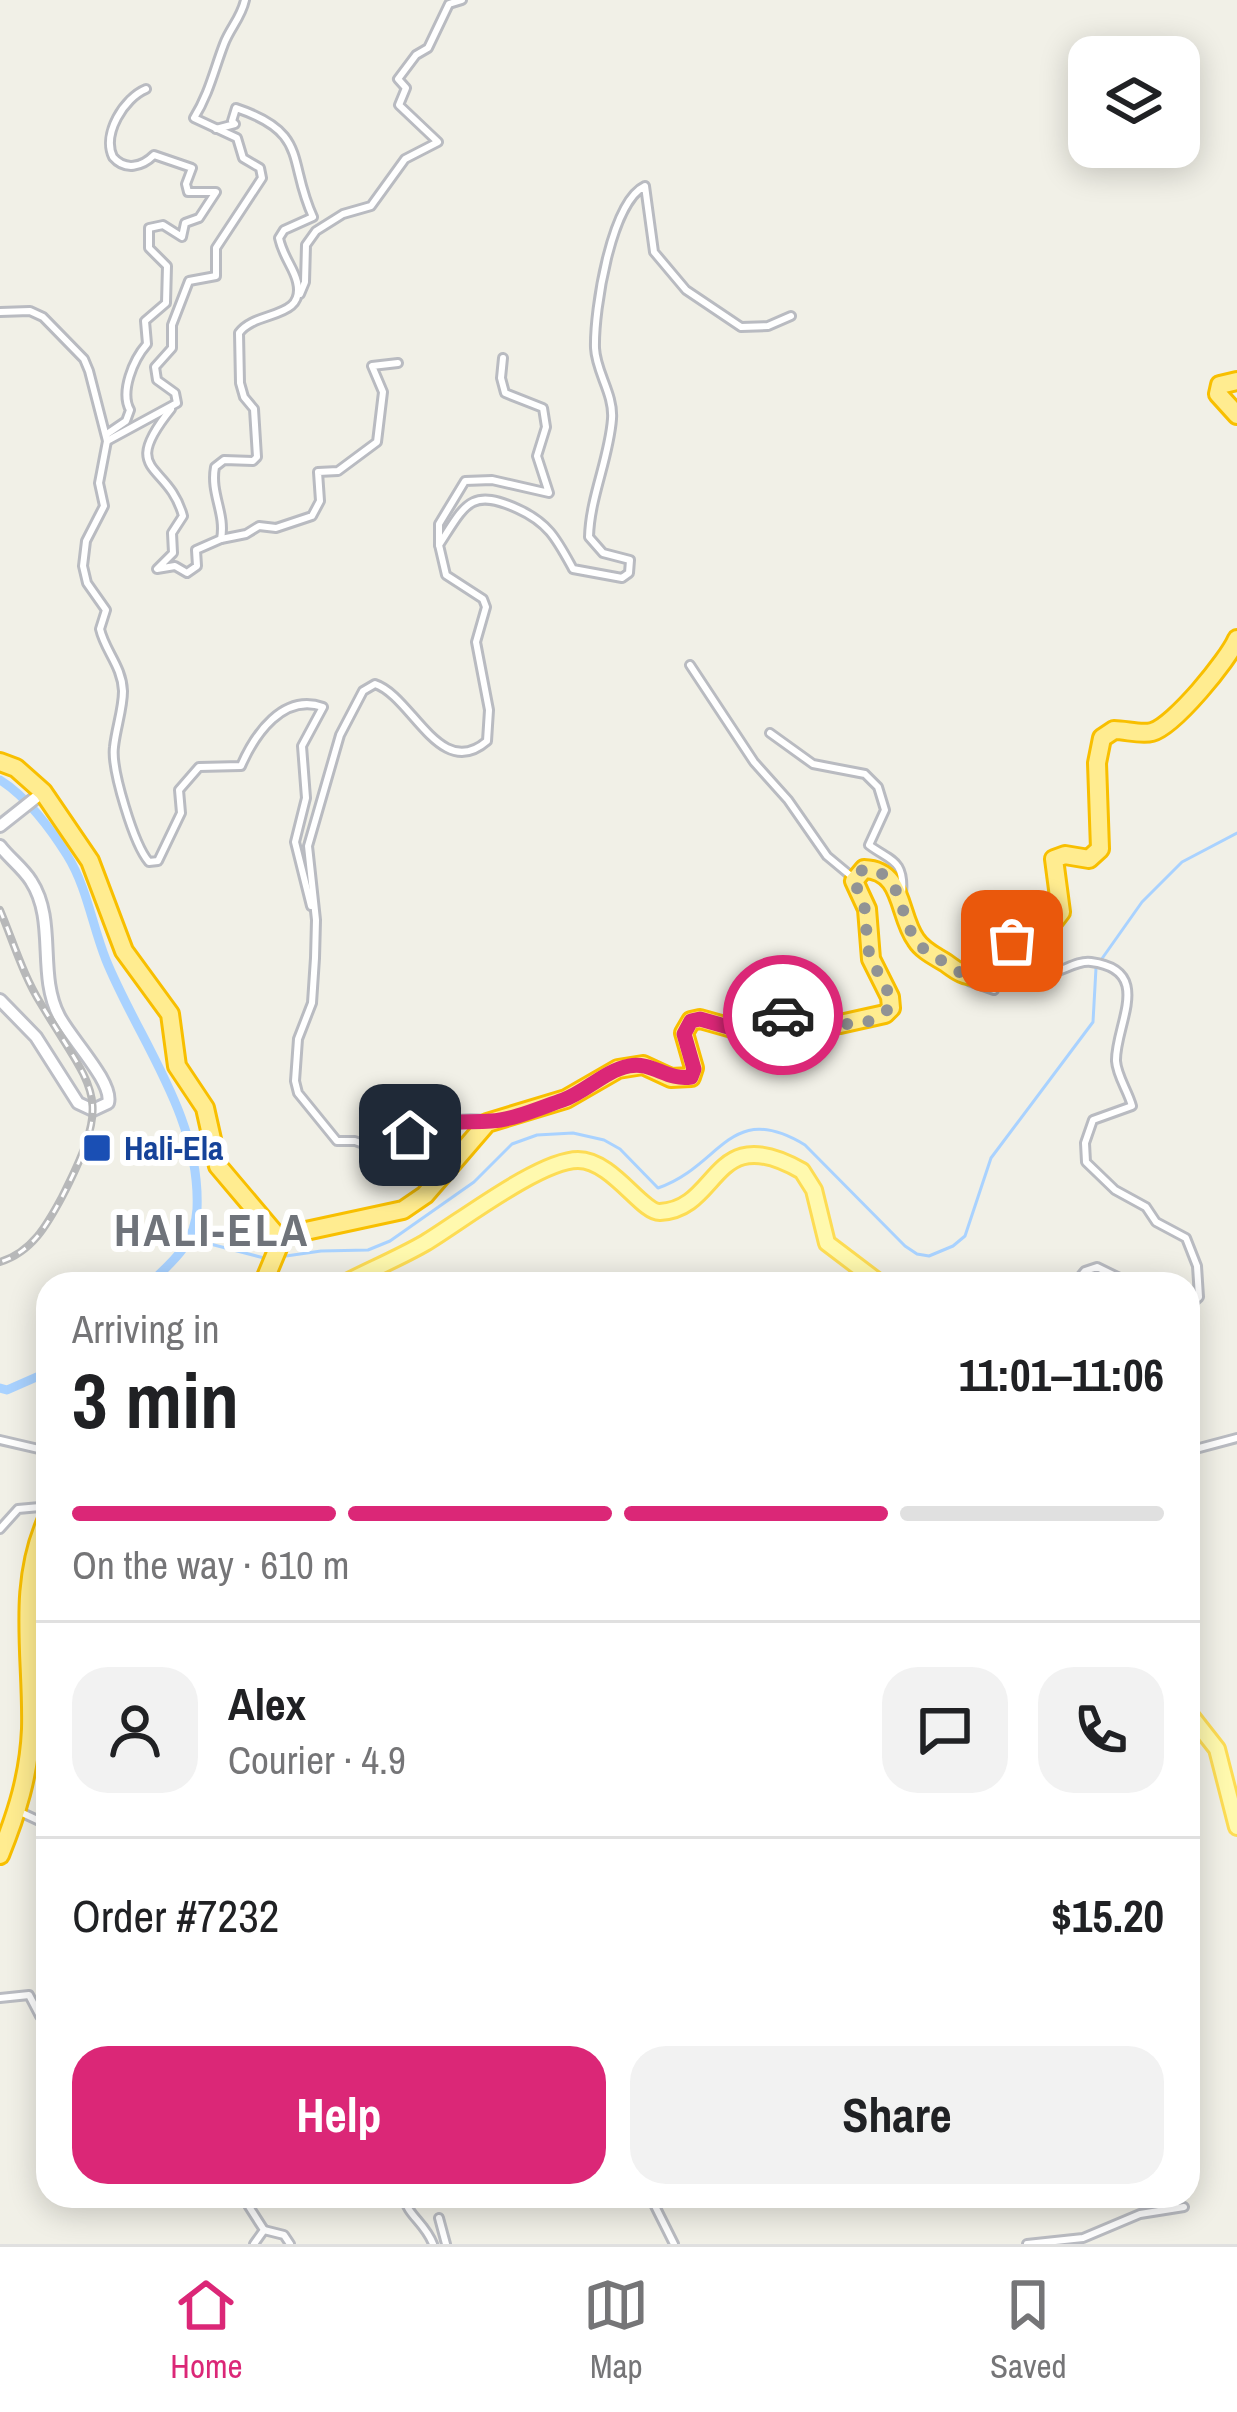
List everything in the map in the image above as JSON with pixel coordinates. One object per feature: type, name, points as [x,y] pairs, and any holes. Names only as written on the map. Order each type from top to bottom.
[{"type":"highway","points":[[1237,381],[1218,391],[1237,415]]},
{"type":"highway","points":[[278,1243],[403,1210],[425,1195],[489,1122],[566,1099],[626,1066],[648,1066],[674,1079],[691,1077],[694,1069],[684,1034],[691,1021],[700,1019],[739,1030],[773,1016],[841,1024],[886,1014],[890,997],[871,959],[867,909],[854,878],[864,869],[878,871],[902,898],[918,944],[962,974],[980,976],[1004,944],[1037,940],[1054,925],[1061,912],[1054,859],[1065,855],[1089,859],[1098,854],[1097,763],[1104,735],[1114,730],[1145,733],[1160,729],[1219,667],[1237,639]]},
{"type":"highway","points":[[0,762],[16,768],[90,861],[124,950],[170,1014],[177,1066],[206,1108],[218,1166],[278,1243]]},
{"type":"highway","points":[[267,1272],[278,1243]]},
{"type":"highway","points":[[0,1855],[26,1785],[31,1728],[26,1601],[36,1562]]},
{"type":"main road","points":[[367,1272],[424,1243],[509,1188],[568,1161],[591,1162],[628,1186],[648,1210],[658,1213],[682,1204],[735,1159],[749,1154],[802,1171],[814,1190],[827,1244],[864,1272]]},
{"type":"main road","points":[[1200,1727],[1217,1749],[1237,1826]]},
{"type":"street","points":[[245,0],[207,98],[194,118],[237,138],[243,158],[260,169],[262,178],[216,248],[216,276],[195,277],[185,289],[172,325],[172,348],[155,367],[157,380],[175,393],[177,403],[150,436],[147,462],[160,475],[183,516],[172,532],[173,554],[157,569],[176,566],[191,572],[197,566],[196,550],[259,526],[276,528],[312,516],[320,501],[318,472],[338,471],[377,442],[383,392],[372,366],[398,363]]},
{"type":"street","points":[[220,539],[224,521],[213,490],[215,467],[224,460],[253,461],[258,452],[253,405],[244,397],[240,383],[239,333],[259,317],[290,309],[305,282],[306,245],[316,231],[371,206],[404,159],[438,142],[399,105],[406,88],[398,79],[416,55],[428,48],[449,4],[462,0]]},
{"type":"street","points":[[107,438],[126,421],[130,410],[124,394],[135,356],[147,344],[145,321],[166,303],[167,266],[149,248],[149,228],[164,225],[182,237],[185,223],[199,218],[216,192],[188,192],[192,167],[186,164],[154,155],[145,164],[130,166],[113,157],[108,148],[122,110],[146,89]]},
{"type":"street","points":[[216,129],[235,124],[234,113],[240,107],[272,123],[296,155],[303,202],[313,217],[284,230],[279,238],[284,260],[295,274],[298,297]]},
{"type":"street","points":[[439,545],[467,506],[495,496],[540,518],[553,531],[573,569],[622,578],[629,573],[630,560],[603,553],[589,536],[613,410],[595,350],[613,236],[629,199],[643,185],[649,195],[654,252],[686,290],[741,327],[768,326],[791,316]]},
{"type":"street","points":[[0,312],[30,311],[43,316],[84,359],[107,438],[99,483],[104,506],[86,541],[83,566],[87,583],[106,610],[100,629],[117,661],[123,689],[113,752],[116,780],[140,853],[149,862],[158,861],[181,813],[179,790],[199,766],[241,766],[257,734],[278,715],[302,703],[318,704],[323,706],[302,746],[306,798],[295,842],[316,920]]},
{"type":"street","points":[[489,1122],[463,1119],[432,1125],[410,1135],[390,1154],[355,1141],[337,1141],[298,1093],[295,1081],[298,1039],[313,1003],[316,920],[308,846],[335,747],[363,692],[375,684],[391,689],[418,726],[450,749],[472,751],[488,741],[489,710],[476,642],[486,607],[483,599],[446,574],[439,524],[465,482],[492,480],[550,493],[537,456],[546,427],[543,408],[505,393],[503,358]]},
{"type":"street","points":[[107,438],[171,409]]},
{"type":"street","points":[[690,665],[754,762],[827,856],[854,878]]},
{"type":"street","points":[[770,733],[813,764],[865,774],[878,787],[884,810],[869,845],[896,862],[903,879],[902,898]]},
{"type":"street","points":[[0,826],[39,796]]},
{"type":"street","points":[[0,846],[31,881],[44,918],[50,998],[71,1037],[109,1087],[108,1103],[93,1110],[78,1103],[36,1037],[0,1000]]},
{"type":"street","points":[[962,974],[989,991],[996,987],[993,972],[1000,966],[1046,974],[1091,962],[1123,977],[1128,990],[1116,1066],[1132,1106],[1094,1120],[1085,1143],[1086,1162],[1115,1190],[1146,1208],[1156,1222],[1186,1238],[1196,1272]]},
{"type":"street","points":[[1200,1448],[1237,1438]]},
{"type":"street","points":[[0,1440],[36,1448]]},
{"type":"street","points":[[0,1529],[18,1509],[36,1507]]},
{"type":"street","points":[[18,1811],[36,1819]]},
{"type":"street","points":[[0,1998],[29,1995],[36,2008]]},
{"type":"street","points":[[250,2208],[264,2230],[284,2235],[290,2244]]},
{"type":"street","points":[[407,2208],[427,2227],[433,2244]]},
{"type":"street","points":[[656,2208],[674,2244]]},
{"type":"street","points":[[1027,2244],[1084,2237],[1140,2214],[1178,2208]]},
{"type":"street","points":[[439,2218],[446,2244]]},
{"type":"street","points":[[254,2244],[264,2230]]},
{"type":"shaded area","points":[[33,1603],[36,1603],[36,1670]]},
{"type":"waterway","points":[[0,780],[37,814],[74,867],[106,960],[179,1111],[196,1175],[197,1209],[192,1232],[161,1272]]},
{"type":"waterway","points":[[1101,960],[1142,902],[1182,862],[1237,833]]},
{"type":"waterway","points":[[279,1257],[368,1250],[390,1241],[474,1182],[512,1144],[537,1135],[573,1133],[604,1140],[620,1149],[658,1188],[680,1178],[727,1141],[759,1129],[805,1145],[905,1246],[929,1256],[965,1236],[991,1158],[1093,1022],[1096,968]]},
{"type":"waterway","points":[[191,1239],[264,1258]]},
{"type":"waterway","points":[[0,1388],[7,1390],[36,1377]]},
{"type":"railway","points":[[0,910],[35,993],[85,1078],[92,1115],[78,1163],[50,1218],[30,1244],[0,1262]]},
{"type":"way so far","points":[[783,1015],[849,1024],[882,1016],[890,1007],[890,997],[868,951],[866,902],[855,885],[856,874],[864,869],[883,874],[902,898],[918,944],[965,976],[980,976],[995,951],[1012,941]]},
{"type":"place","name":"Hali-Ela","points":[[97,1148]]},
{"type":"district","name":"HALI-ELA","points":[[212,1230]]},
{"type":"route","points":[[410,1135],[463,1119],[489,1122],[566,1099],[626,1066],[648,1066],[674,1079],[691,1077],[694,1069],[684,1034],[691,1021],[700,1019],[739,1030],[783,1015]]}]
